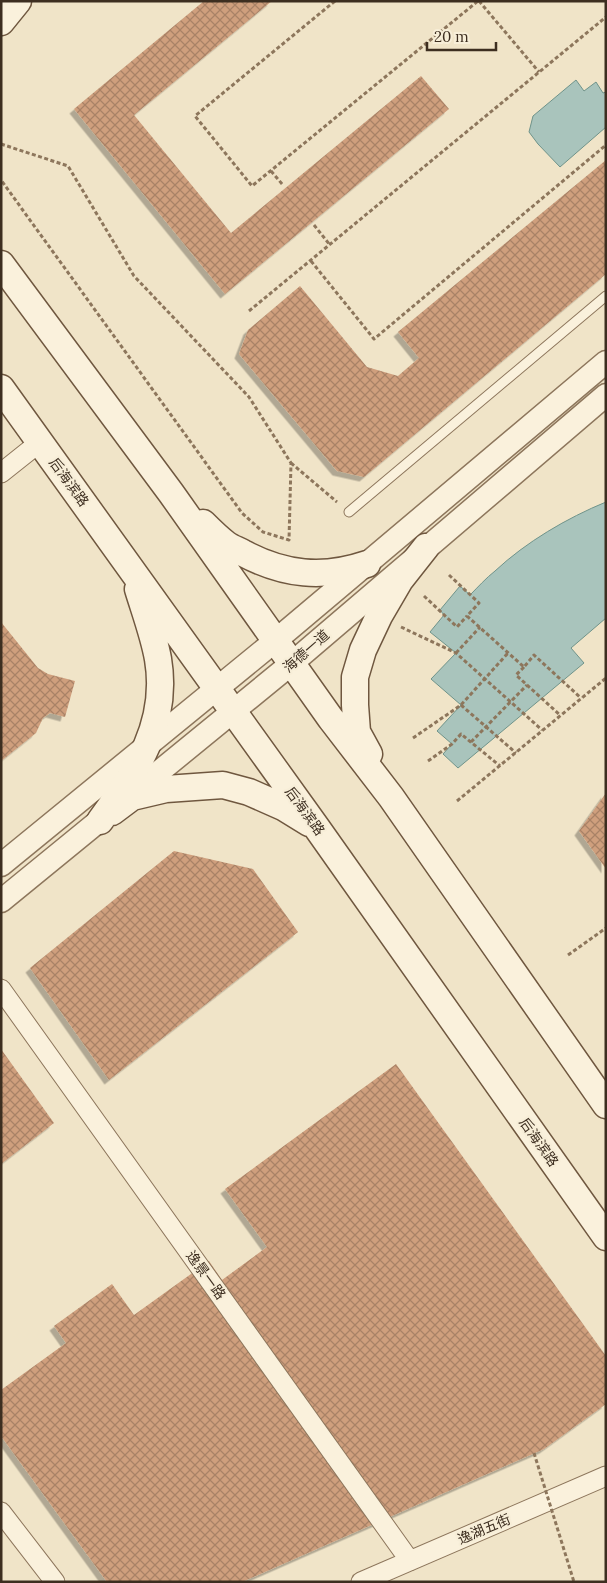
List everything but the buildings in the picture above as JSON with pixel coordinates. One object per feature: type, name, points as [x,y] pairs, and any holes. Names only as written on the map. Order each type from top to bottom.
[{"type":"main road","points":[[1,10],[12,1]]},
{"type":"main road","points":[[1,22],[18,1]]},
{"type":"main road","points":[[1,264],[171,494],[331,720],[391,797],[606,1105]]},
{"type":"main road","name":"后海滨路","points":[[1,388],[234,711],[606,1236]]},
{"type":"main road","points":[[171,494],[226,544],[258,561],[286,571],[316,573],[349,570],[367,564]]},
{"type":"main road","points":[[391,797],[357,732],[355,677],[363,650],[380,616],[400,580],[426,548]]},
{"type":"main road","points":[[100,821],[127,784],[142,757],[158,715],[160,685],[158,659],[133,571]]},
{"type":"main road","points":[[100,821],[132,797],[166,789],[223,785],[249,792],[274,803],[317,828]]},
{"type":"street","name":"海德一道","points":[[1,865],[275,641],[606,362]]},
{"type":"street","name":"海德一道","points":[[1,901],[291,664],[606,395]]},
{"type":"street","points":[[1,473],[40,442]]},
{"type":"street","name":"逸景一路","points":[[1,988],[410,1561]]},
{"type":"street","name":"逸湖五街","points":[[361,1582],[606,1476]]},
{"type":"street","points":[[1,1512],[55,1582]]},
{"type":"lane","points":[[349,512],[606,296]]},
{"type":"path","points":[[335,1],[195,116],[252,186],[479,1],[539,72]]},
{"type":"path","points":[[249,311],[606,17]]},
{"type":"path","points":[[1,144],[68,166],[134,276],[249,397],[291,463],[349,512]]},
{"type":"path","points":[[311,261],[374,339],[606,145]]},
{"type":"path","points":[[271,171],[283,186]]},
{"type":"path","points":[[1,180],[242,513],[263,532],[289,540],[291,463]]},
{"type":"path","points":[[314,224],[330,245]]},
{"type":"path","points":[[424,596],[457,627],[479,603],[448,575]]},
{"type":"path","points":[[468,616],[524,667]]},
{"type":"path","points":[[397,625],[456,653],[542,730]]},
{"type":"path","points":[[456,653],[480,627]]},
{"type":"path","points":[[413,738],[461,704],[508,653]]},
{"type":"path","points":[[560,715],[516,675],[534,656],[581,698]]},
{"type":"path","points":[[457,801],[606,678]]},
{"type":"path","points":[[471,742],[527,685]]},
{"type":"path","points":[[461,704],[516,752]]},
{"type":"path","points":[[428,761],[452,744],[461,734],[500,766]]},
{"type":"path","points":[[568,955],[606,928]]},
{"type":"path","points":[[534,1453],[574,1582]]},
{"type":"water","points":[[576,80],[584,91],[596,82],[603,93],[606,92],[606,127],[560,167],[529,132],[533,116]]},
{"type":"water","points":[[606,502],[606,618],[571,648],[584,663],[458,768],[443,754],[452,744],[437,731],[461,705],[431,679],[456,653],[430,632],[444,615],[440,610],[460,586],[470,595],[507,560],[533,541],[562,523]]}]
